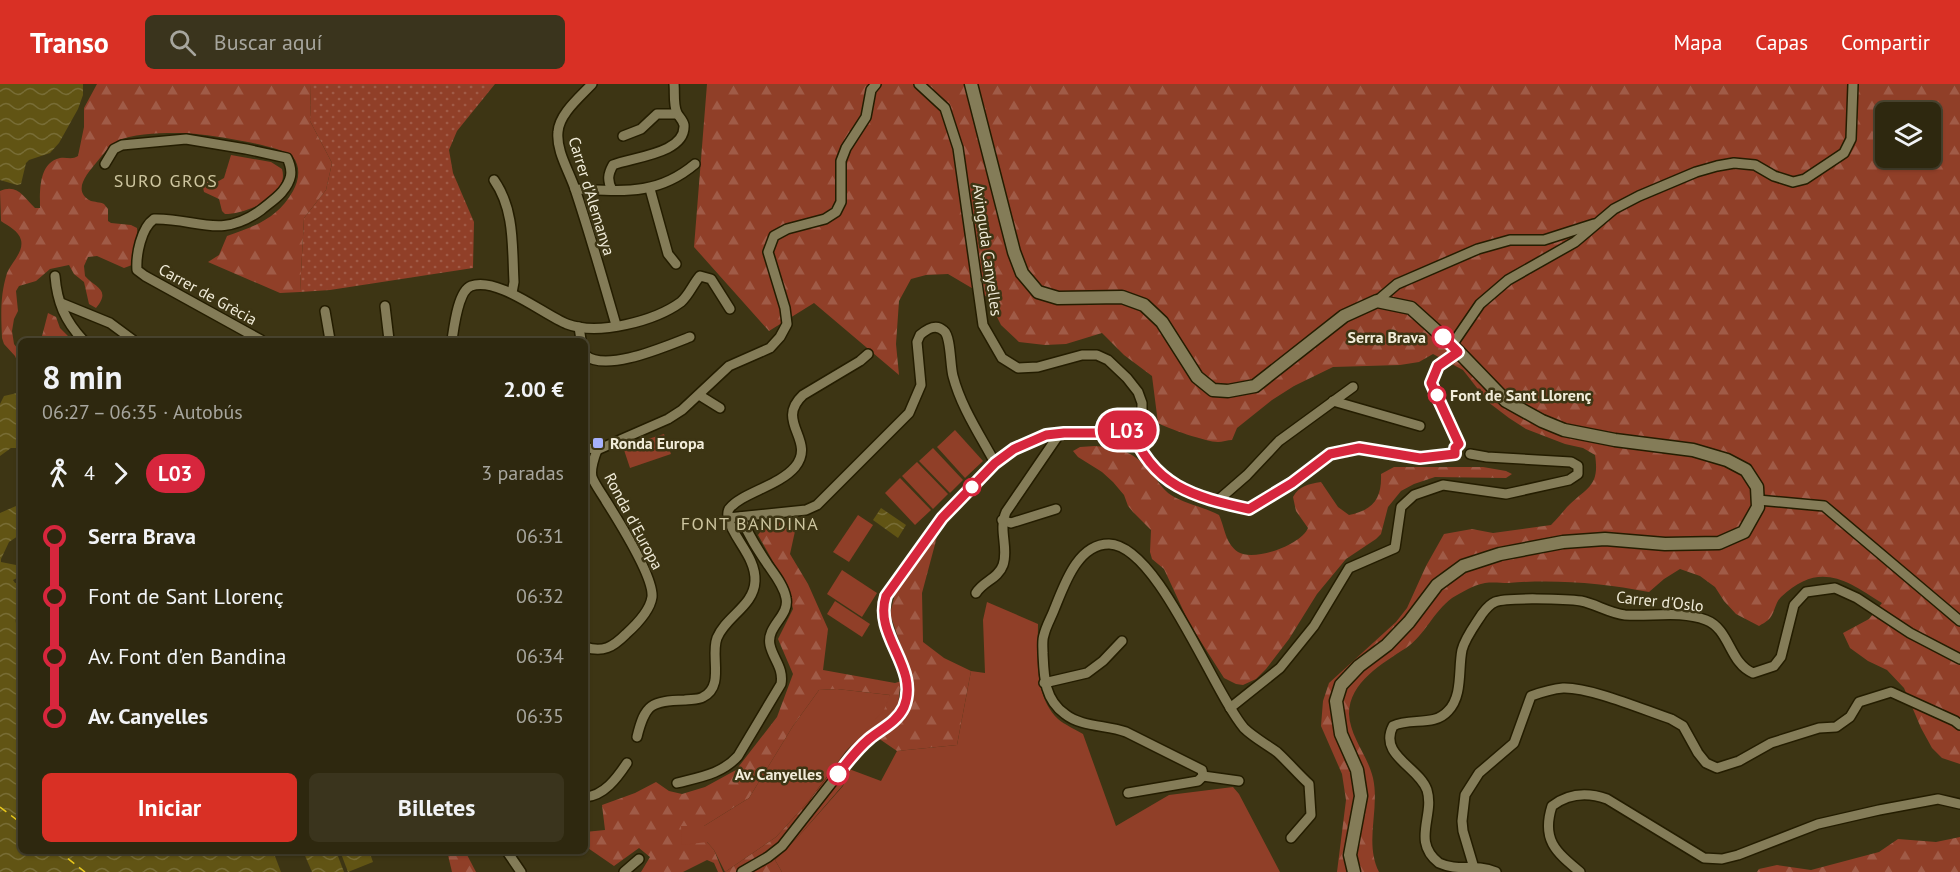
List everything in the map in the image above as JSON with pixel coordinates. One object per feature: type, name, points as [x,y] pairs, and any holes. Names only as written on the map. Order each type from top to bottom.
[{"type":"main road","points":[[970,84],[1014,252],[1022,273],[1038,292],[1058,298],[1122,297],[1144,305],[1162,322],[1197,377],[1213,390],[1228,392],[1255,386],[1344,316],[1377,302],[1411,309],[1455,348],[1506,400],[1542,421],[1564,430],[1615,440],[1693,450],[1727,460],[1746,470],[1758,487],[1758,507],[1744,532],[1719,543],[1665,544],[1605,539],[1563,542],[1500,554],[1463,566],[1437,585],[1402,630],[1387,645],[1359,666],[1341,685],[1336,701],[1341,734],[1357,770],[1361,796],[1350,855],[1354,872]]},
{"type":"street","name":"Carrer d'Alemanya","points":[[592,84],[566,113],[558,132],[559,146],[575,189],[616,325]]},
{"type":"street","points":[[612,190],[608,182],[609,172],[614,165],[666,150],[676,143],[683,132],[684,123],[677,114],[674,84]]},
{"type":"street","points":[[588,448],[597,450],[668,419],[682,410],[729,366],[770,348],[780,337],[787,324],[785,308],[768,252],[774,236],[787,229],[825,219],[836,212],[841,202],[841,161],[846,148],[866,117],[871,90],[876,84]]},
{"type":"street","name":"Avinguda Canyelles","points":[[919,84],[945,108],[958,148],[983,325],[1002,358],[1018,368],[1038,367],[1082,355],[1097,355],[1108,360],[1127,378],[1138,392],[1142,403],[1142,414],[1131,428]]},
{"type":"street","points":[[1230,708],[1280,668],[1314,626],[1349,568],[1395,548],[1401,507],[1414,495],[1443,485],[1506,494],[1569,480],[1578,474],[1578,466],[1572,462],[1470,454],[1467,458],[1462,459],[1431,383],[1438,366],[1455,348],[1480,304],[1508,280],[1575,242],[1614,209],[1696,172],[1734,163],[1755,165],[1774,177],[1793,182],[1805,179],[1844,153],[1851,139],[1853,84]]},
{"type":"street","points":[[623,136],[641,129],[657,114],[677,114]]},
{"type":"street","name":"Carrer de Grècia","points":[[105,164],[114,148],[122,145],[186,139],[287,158],[291,166],[289,183],[277,198],[250,218],[221,227],[154,219],[147,224],[136,262],[137,270],[146,276],[257,338]]},
{"type":"street","points":[[575,189],[650,189],[682,176],[695,164]]},
{"type":"street","points":[[494,180],[504,193],[509,211],[514,282],[512,293]]},
{"type":"street","points":[[650,189],[668,254],[676,264]]},
{"type":"street","points":[[1377,302],[1397,284],[1478,249],[1510,240],[1544,240],[1602,221]]},
{"type":"street","points":[[55,276],[56,293],[63,313],[70,326],[81,338]]},
{"type":"street","points":[[452,338],[463,294],[470,286],[480,285],[512,293],[567,324],[586,329],[653,317],[682,301],[700,276],[711,279],[730,309]]},
{"type":"street","points":[[61,303],[110,323],[130,338]]},
{"type":"street","points":[[385,306],[389,338]]},
{"type":"street","points":[[325,311],[330,338]]},
{"type":"street","points":[[579,327],[581,338]]},
{"type":"street","points":[[728,518],[811,508],[817,505],[887,433],[904,420],[914,404],[921,385],[917,342],[920,334],[931,327],[941,329],[948,336],[954,379],[963,404],[995,463]]},
{"type":"street","points":[[588,357],[595,361],[621,360],[690,337]]},
{"type":"street","points":[[637,737],[643,714],[651,706],[663,702],[701,698],[709,693],[716,678],[717,639],[725,625],[746,604],[756,583],[753,566],[728,518],[730,509],[737,502],[783,478],[797,464],[802,447],[793,421],[792,410],[796,401],[868,354]]},
{"type":"street","points":[[1216,502],[1247,475],[1279,441],[1353,387]]},
{"type":"street","points":[[699,395],[720,408]]},
{"type":"street","points":[[1333,401],[1420,426]]},
{"type":"street","points":[[742,872],[768,858],[782,846],[855,753],[897,717],[904,707],[907,678],[884,622],[883,606],[886,596],[942,518],[995,463],[1014,449],[1046,435],[1115,433],[1131,428],[1142,453],[1167,480],[1190,493],[1216,502],[1249,509],[1292,483],[1330,454],[1359,448],[1420,458],[1457,449]]},
{"type":"street","points":[[976,593],[981,585],[998,573],[1004,562],[1002,520],[1060,433]]},
{"type":"street","name":"Ronda d'Europa","points":[[588,648],[603,650],[615,643],[639,621],[652,595],[648,580],[633,548],[592,476],[593,461],[597,450]]},
{"type":"street","points":[[1758,500],[1824,506],[1960,621]]},
{"type":"street","points":[[1002,520],[1011,523],[1056,509]]},
{"type":"street","points":[[677,783],[708,775],[731,764],[750,737],[781,684],[782,672],[770,645],[770,638],[786,607],[786,597],[782,586],[752,541],[741,517]]},
{"type":"street","points":[[1203,776],[1202,770],[1126,732],[1079,722],[1065,714],[1053,702],[1044,683],[1043,636],[1069,573],[1094,547],[1110,544],[1123,549],[1143,564],[1160,585],[1230,708],[1245,729],[1278,753],[1309,784],[1311,815],[1292,838]]},
{"type":"street","name":"Carrer d'Oslo","points":[[1474,868],[1458,872],[1449,870],[1437,862],[1427,849],[1424,834],[1429,801],[1427,791],[1420,776],[1404,764],[1391,748],[1390,732],[1398,723],[1426,721],[1441,717],[1448,711],[1457,695],[1463,647],[1483,612],[1496,601],[1581,601],[1617,614],[1672,614],[1710,621],[1739,663],[1753,673],[1774,666],[1781,657],[1794,605],[1806,592],[1835,588],[1857,598],[1910,633],[1960,659]]},
{"type":"street","points":[[1044,683],[1087,673],[1122,641]]},
{"type":"street","points":[[1496,872],[1474,868],[1463,831],[1465,795],[1479,773],[1514,743],[1532,696],[1547,690],[1565,688],[1586,692],[1671,719],[1683,726],[1706,763],[1717,768],[1739,761],[1771,743],[1819,728],[1836,727],[1850,717],[1859,702],[1890,692],[1960,725]]},
{"type":"street","points":[[588,797],[594,796],[607,788],[627,763]]},
{"type":"street","points":[[1203,776],[1239,781]]},
{"type":"street","points":[[1128,793],[1198,781],[1203,776]]},
{"type":"street","points":[[1580,872],[1557,852],[1548,836],[1548,828],[1552,806],[1560,800],[1582,794],[1593,794],[1607,799],[1704,858],[1722,860],[1818,824],[1938,799],[1960,804]]},
{"type":"street","points":[[509,854],[521,872]]},
{"type":"street","points":[[624,872],[639,859]]},
{"type":"green space","points":[[97,84],[311,84],[310,121],[332,163],[326,190],[304,218],[300,292],[280,293],[208,262],[219,255],[227,236],[264,220],[287,201],[298,178],[298,169],[293,157],[274,148],[258,144],[205,135],[167,133],[129,137],[114,143],[107,149],[83,182],[82,192],[91,201],[104,204],[108,209],[108,221],[111,223],[131,225],[137,228],[138,240],[132,265],[124,268],[97,256],[88,257],[84,266],[85,276],[102,292],[96,308],[89,304],[84,282],[74,274],[69,265],[50,269],[36,281],[19,286],[16,291],[18,311],[12,331],[14,344],[18,349],[18,363],[4,344],[1,313],[7,273],[21,249],[21,240],[16,231],[1,221],[0,191],[16,190],[35,208],[40,208],[42,179],[48,166],[60,158],[78,156],[84,127],[84,108]]},
{"type":"green space","points":[[311,84],[495,84],[457,131],[449,150],[453,173],[474,222],[473,268],[330,290],[300,292],[304,218],[326,190],[332,163],[310,121]]},
{"type":"green space","points":[[707,84],[1960,84],[1960,764],[1942,758],[1932,748],[1904,688],[1887,670],[1868,661],[1850,648],[1843,633],[1869,619],[1882,603],[1844,581],[1820,577],[1808,579],[1781,597],[1769,619],[1759,626],[1736,614],[1715,587],[1700,576],[1680,569],[1649,592],[1614,586],[1544,581],[1485,583],[1452,598],[1439,610],[1413,643],[1378,667],[1355,692],[1349,714],[1350,722],[1373,778],[1375,802],[1372,838],[1379,872],[1337,872],[1346,800],[1342,774],[1321,726],[1323,701],[1329,683],[1396,622],[1407,608],[1444,534],[1472,529],[1493,533],[1551,525],[1594,480],[1595,455],[1583,448],[1565,444],[1526,429],[1488,402],[1463,370],[1433,354],[1419,362],[1400,365],[1333,367],[1294,386],[1272,400],[1237,428],[1232,440],[1218,442],[1196,437],[1158,423],[1152,376],[1124,355],[1102,333],[1066,344],[1045,345],[1019,342],[1001,325],[987,297],[948,274],[926,275],[911,279],[899,301],[896,344],[899,375],[814,303],[769,331],[694,247]]},
{"type":"green space","points":[[231,155],[271,162],[282,169],[283,179],[273,195],[264,202],[244,211],[225,214],[219,199],[204,192],[202,183],[204,181],[217,182],[224,178]]},
{"type":"green space","points":[[48,313],[56,317],[60,328],[70,338],[42,338]]},
{"type":"green space","points":[[955,430],[983,461],[965,478],[937,447]]},
{"type":"green space","points":[[664,434],[671,454],[630,468],[623,447]]},
{"type":"green space","points":[[1095,446],[1127,452],[1139,460],[1171,495],[1219,515],[1230,544],[1245,555],[1276,550],[1287,546],[1304,534],[1308,528],[1296,511],[1293,497],[1298,490],[1308,485],[1321,482],[1338,507],[1349,515],[1364,510],[1374,502],[1380,490],[1381,474],[1394,467],[1483,467],[1512,474],[1506,478],[1435,477],[1401,491],[1388,507],[1381,534],[1346,559],[1317,594],[1289,639],[1266,669],[1256,679],[1243,685],[1224,678],[1189,623],[1164,569],[1152,559],[1151,530],[1128,506],[1124,495],[1113,482],[1073,451],[1080,447]]},
{"type":"green space","points":[[933,448],[963,480],[950,493],[919,461]]},
{"type":"green space","points":[[917,462],[948,494],[933,509],[902,476]]},
{"type":"green space","points":[[900,478],[931,510],[915,525],[885,493]]},
{"type":"green space","points":[[858,515],[873,525],[849,562],[833,552]]},
{"type":"green space","points":[[797,522],[790,554],[808,584],[828,629],[823,670],[895,683],[912,678],[890,614],[897,586],[938,533],[922,593],[923,642],[944,658],[971,671],[957,745],[897,751],[878,738],[862,752],[849,769],[843,785],[775,860],[782,872],[725,872],[776,837],[808,802],[890,695],[837,689],[819,690],[793,726],[749,798],[704,826],[707,842],[714,850],[723,872],[718,872],[714,863],[707,860],[683,872],[641,872],[650,857],[639,848],[614,866],[588,848],[588,832],[605,830],[602,805],[635,793],[656,782],[669,791],[682,794],[705,787],[736,770],[777,717],[793,674],[778,639],[793,609],[788,588],[758,535],[767,523]]},
{"type":"green space","points":[[842,570],[877,593],[862,617],[827,594]]},
{"type":"green space","points":[[835,601],[870,624],[862,637],[827,614]]},
{"type":"green space","points":[[987,602],[1038,624],[1039,674],[1044,698],[1058,719],[1083,734],[1116,826],[1169,795],[1233,787],[1239,794],[1280,872],[782,872],[775,860],[843,786],[849,769],[881,781],[897,751],[957,745],[971,671],[985,673],[983,620]]},
{"type":"green space","points":[[837,689],[890,695],[884,710],[846,751],[808,802],[776,837],[725,872],[714,850],[707,842],[682,845],[681,826],[704,826],[749,798],[793,726],[819,690]]},
{"type":"green space","points":[[1960,837],[1960,872],[1757,872],[1759,869],[1777,865],[1811,870],[1879,852],[1898,839],[1936,842]]},
{"type":"green space","points":[[448,854],[467,854],[476,872],[452,872]]},
{"type":"water","points":[[0,84],[83,84],[83,95],[78,109],[59,143],[50,153],[26,163],[21,184],[17,185],[0,180]]},
{"type":"water","points":[[18,394],[18,450],[11,448],[0,456],[0,404],[4,396]]},
{"type":"water","points":[[18,497],[18,536],[9,542],[1,562],[18,565],[18,578],[13,580],[18,583],[16,620],[18,628],[18,854],[274,854],[281,872],[0,872],[0,513],[16,506]]},
{"type":"water","points":[[881,508],[906,525],[898,538],[873,520]]},
{"type":"water","points":[[304,854],[337,854],[344,872],[312,872]]},
{"type":"water","points":[[341,854],[370,854],[373,862],[348,872]]},
{"type":"ferry route","points":[[0,807],[18,821]]},
{"type":"ferry route","points":[[62,854],[85,872]]},
{"type":"bus line","name":"L03","points":[[838,774],[855,753],[870,738],[888,726],[904,707],[907,678],[882,615],[886,596],[942,518],[999,459],[1014,449],[1046,435],[1115,433],[1131,428],[1142,453],[1176,487],[1216,502],[1249,509],[1292,483],[1330,454],[1359,448],[1420,458],[1455,454],[1455,448],[1459,444],[1456,434],[1431,383],[1438,366],[1458,352],[1443,337]]},
{"type":"place","name":"Serra Brava","points":[[1443,337]]},
{"type":"place","name":"Font de Sant Llorenç","points":[[1437,395]]},
{"type":"place","name":"Ronda Europa","points":[[598,443]]},
{"type":"place","name":"Av. Canyelles","points":[[838,774]]},
{"type":"district","name":"SURO GROS","points":[[166,180]]},
{"type":"district","name":"FONT BANDINA","points":[[750,523]]}]
